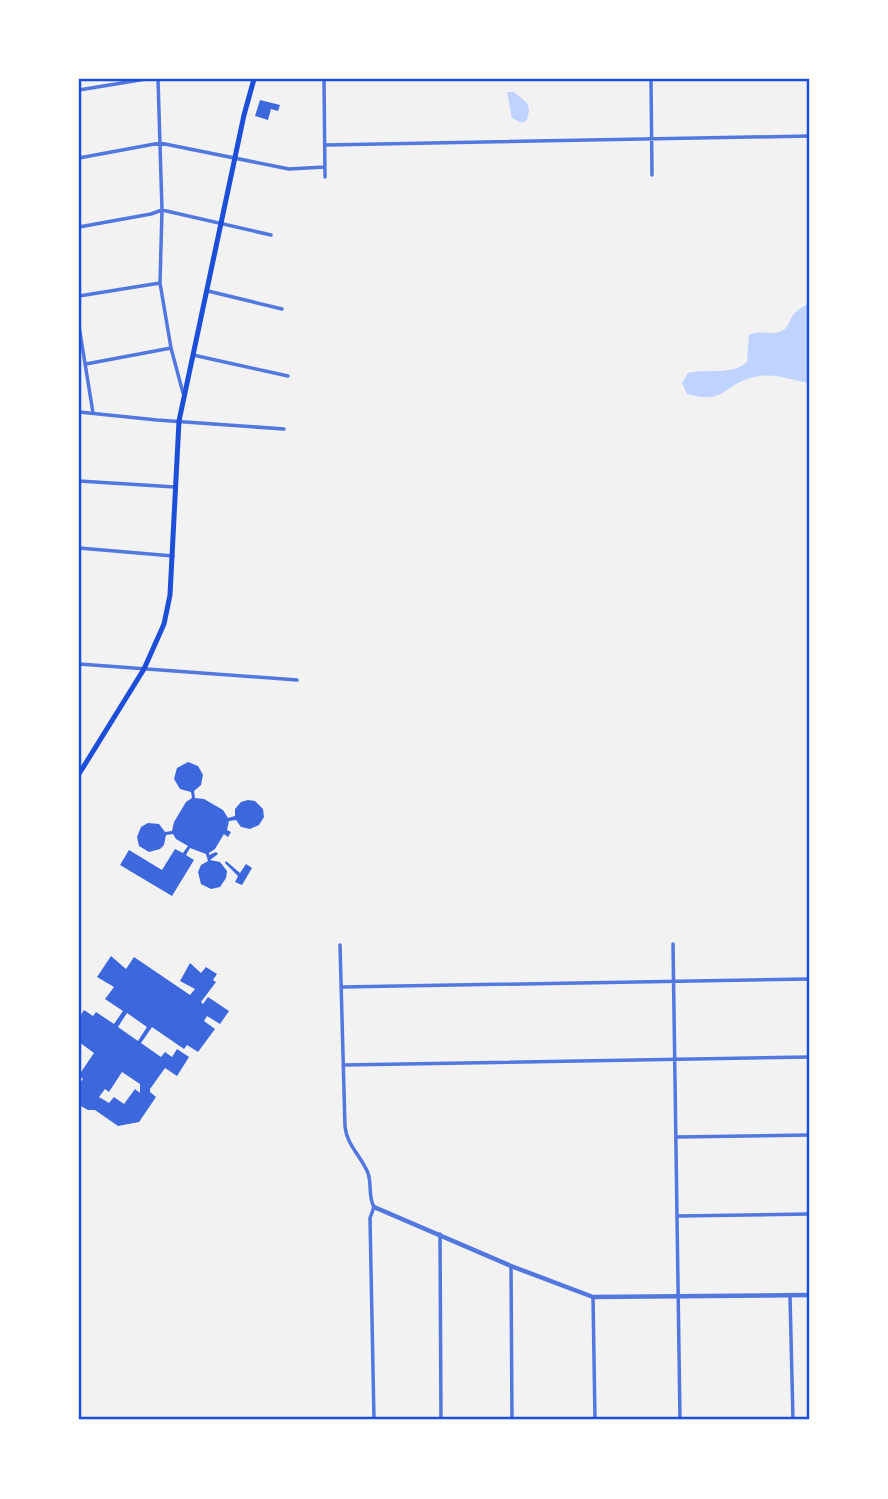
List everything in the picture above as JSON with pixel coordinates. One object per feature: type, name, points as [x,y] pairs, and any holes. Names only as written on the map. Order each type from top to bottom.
[{"type":"main road","points":[[79,774],[144,669],[164,624],[170,595],[173,556],[179,421],[254,79]]},
{"type":"street","points":[[79,90],[146,79]]},
{"type":"street","points":[[158,79],[162,210],[160,283],[184,396]]},
{"type":"street","points":[[324,79],[325,177]]},
{"type":"street","points":[[650,79],[652,175]]},
{"type":"street","points":[[326,145],[809,136]]},
{"type":"street","points":[[79,158],[160,143],[289,169],[325,167]]},
{"type":"street","points":[[79,227],[162,210],[271,235]]},
{"type":"street","points":[[79,296],[160,283]]},
{"type":"street","points":[[208,291],[282,309]]},
{"type":"street","points":[[79,326],[93,413]]},
{"type":"street","points":[[86,364],[172,348]]},
{"type":"street","points":[[193,355],[288,376]]},
{"type":"street","points":[[79,412],[284,429]]},
{"type":"street","points":[[79,481],[175,487]]},
{"type":"street","points":[[79,548],[173,556]]},
{"type":"street","points":[[79,664],[297,680]]},
{"type":"street","points":[[673,944],[680,1420]]},
{"type":"street","points":[[340,945],[346,1136],[368,1174],[370,1201],[374,1207],[511,1266],[593,1297],[809,1295]]},
{"type":"street","points":[[342,987],[809,979]]},
{"type":"street","points":[[343,1065],[809,1057]]},
{"type":"street","points":[[676,1137],[809,1135]]},
{"type":"street","points":[[374,1207],[370,1218],[374,1420]]},
{"type":"street","points":[[678,1216],[809,1214]]},
{"type":"street","points":[[439,1234],[441,1420]]},
{"type":"street","points":[[511,1266],[512,1420]]},
{"type":"street","points":[[790,1296],[793,1420]]},
{"type":"street","points":[[593,1297],[595,1420]]},
{"type":"water","points":[[507,92],[514,92],[528,106],[527,120],[522,123],[512,118]]},
{"type":"water","points":[[809,303],[809,383],[761,376],[743,380],[717,396],[700,397],[687,394],[682,383],[688,373],[727,370],[741,366],[747,362],[749,335],[782,331],[796,312]]},
{"type":"building","points":[[260,100],[280,105],[278,111],[271,109],[268,120],[255,116]]},
{"type":"building","points":[[188,762],[198,766],[203,775],[201,785],[194,791],[195,798],[204,799],[223,810],[228,818],[235,816],[235,809],[241,802],[255,801],[263,809],[264,817],[259,825],[250,829],[241,827],[236,820],[229,821],[227,830],[231,832],[228,837],[224,834],[215,849],[209,853],[218,854],[210,860],[220,862],[227,871],[220,887],[211,889],[201,884],[198,872],[201,865],[208,861],[206,854],[190,848],[186,855],[194,860],[172,896],[120,865],[129,850],[162,870],[175,849],[183,853],[188,846],[173,834],[166,835],[164,845],[160,849],[149,852],[139,846],[137,837],[141,827],[148,823],[159,824],[165,832],[172,831],[174,822],[186,802],[192,798],[191,792],[180,789],[174,779],[177,768]]},
{"type":"building","points":[[226,861],[240,873],[246,864],[252,868],[242,885],[235,882],[238,876]]},
{"type":"building","points":[[111,956],[126,969],[134,957],[190,995],[195,989],[180,981],[190,963],[201,973],[206,967],[217,974],[213,980],[216,982],[201,1002],[203,1004],[208,997],[229,1011],[220,1024],[207,1016],[204,1021],[215,1029],[198,1052],[187,1045],[184,1049],[152,1027],[141,1043],[161,1057],[165,1052],[172,1057],[177,1049],[189,1057],[177,1076],[165,1068],[150,1089],[156,1097],[139,1122],[118,1126],[95,1110],[79,1105],[79,1084],[83,1079],[79,1075],[94,1053],[79,1042],[79,1018],[84,1010],[93,1016],[96,1012],[114,1024],[123,1011],[105,999],[114,987],[97,977]],"holes":[[[127,1013],[147,1027],[138,1041],[118,1027]],[[122,1072],[140,1084],[140,1093],[135,1089],[124,1104],[114,1097],[109,1103],[99,1097],[105,1089],[109,1092]]]}]
